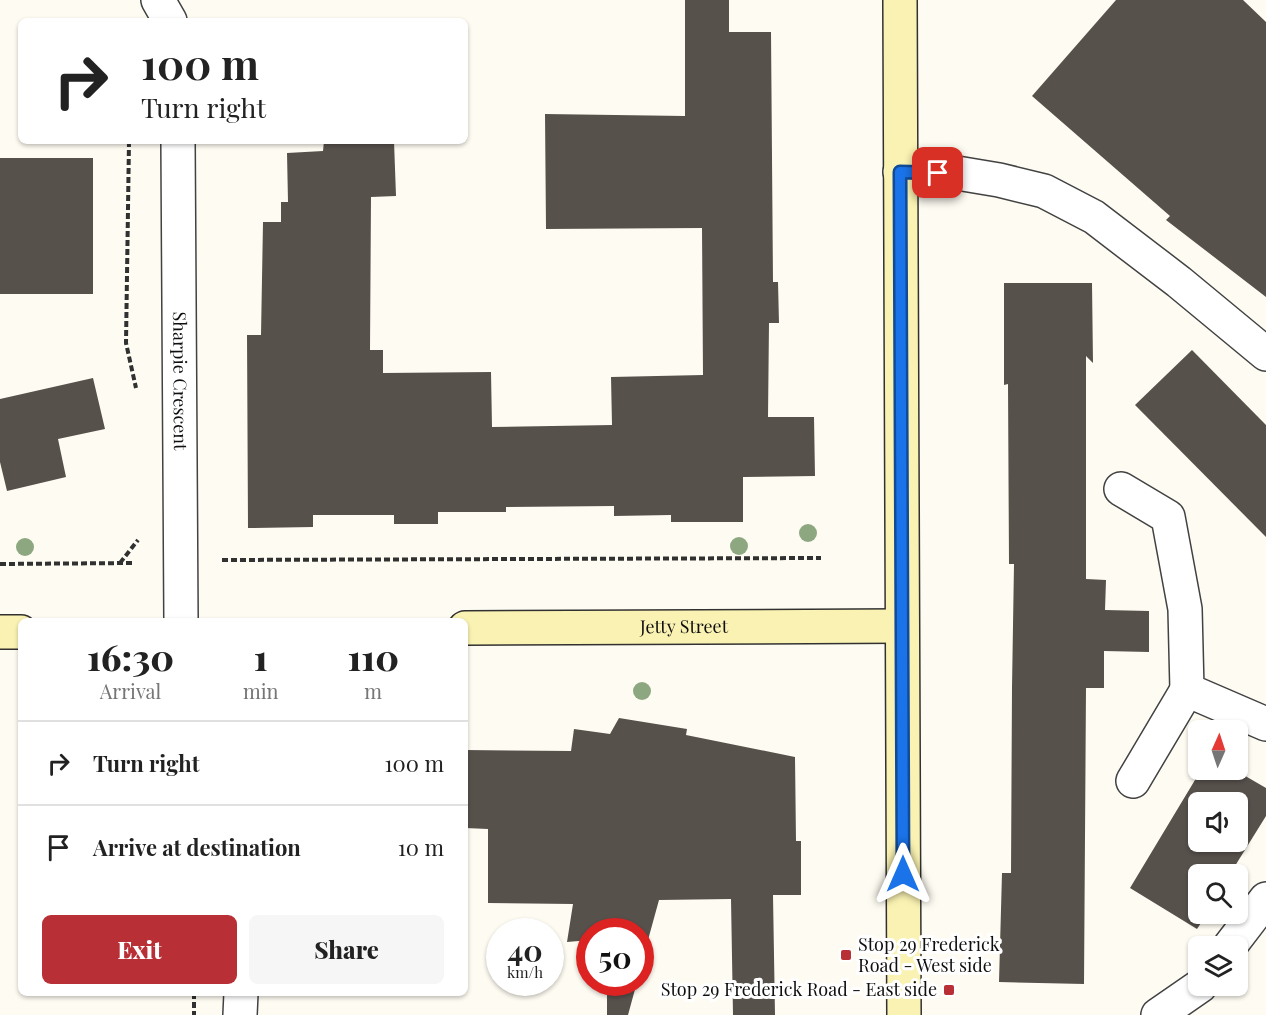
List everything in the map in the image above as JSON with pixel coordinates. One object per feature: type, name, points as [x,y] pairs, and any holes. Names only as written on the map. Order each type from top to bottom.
[{"type":"main road","points":[[900,0],[904,1015]]},
{"type":"main road","name":"Jetty Street","points":[[468,628],[902,626]]},
{"type":"main road","points":[[0,632],[18,632]]},
{"type":"street","points":[[158,0],[168,18]]},
{"type":"street","name":"Sharpie Crescent","points":[[178,144],[180,618]]},
{"type":"street","points":[[900,172],[957,173],[1044,191],[1094,217],[1179,282],[1266,354]]},
{"type":"street","points":[[1120,489],[1168,518],[1185,609],[1187,690],[1133,781]]},
{"type":"street","points":[[1187,690],[1266,724]]},
{"type":"street","points":[[1238,936],[1266,899]]},
{"type":"street","points":[[1158,1015],[1188,994]]},
{"type":"street","points":[[240,996],[240,1015]]},
{"type":"path","points":[[129,144],[126,343],[136,388]]},
{"type":"path","points":[[120,563],[143,535]]},
{"type":"path","points":[[214,560],[821,558]]},
{"type":"path","points":[[0,564],[132,563]]},
{"type":"path","points":[[194,996],[194,1015]]},
{"type":"building","points":[[685,0],[729,0],[729,32],[771,32],[773,282],[778,282],[779,323],[769,323],[768,417],[814,417],[815,476],[743,477],[743,522],[671,522],[671,515],[614,516],[614,506],[506,507],[506,512],[438,512],[438,524],[394,524],[394,515],[313,515],[313,527],[248,528],[247,335],[261,335],[263,222],[281,222],[281,202],[288,202],[287,153],[323,151],[324,144],[394,144],[396,196],[371,197],[370,350],[383,350],[383,373],[491,372],[492,427],[612,425],[611,377],[703,375],[702,228],[546,229],[545,114],[685,116]]},
{"type":"building","points":[[1116,0],[1243,0],[1266,22],[1266,297],[1166,220],[1170,216],[1032,96]]},
{"type":"building","points":[[0,158],[93,158],[93,294],[0,294]]},
{"type":"building","points":[[1004,283],[1092,283],[1093,363],[1086,356],[1086,579],[1106,580],[1105,610],[1149,611],[1149,652],[1104,651],[1104,688],[1086,688],[1084,984],[999,982],[1002,873],[1011,873],[1014,564],[1009,564],[1008,384],[1004,385]]},
{"type":"building","points":[[1192,350],[1266,425],[1266,537],[1135,405]]},
{"type":"building","points":[[93,378],[105,429],[58,439],[66,477],[7,491],[0,462],[0,399]]},
{"type":"building","points":[[619,718],[687,729],[686,735],[795,757],[796,841],[801,841],[801,895],[773,895],[775,1015],[733,1015],[731,899],[659,900],[654,918],[576,918],[576,941],[567,942],[573,904],[488,903],[488,829],[468,828],[468,750],[571,751],[574,729],[610,734]]},
{"type":"building","points":[[1248,778],[1266,788],[1266,816],[1248,845],[1248,792],[1188,792],[1188,852],[1244,852],[1236,864],[1188,864],[1188,923],[1130,888],[1195,780],[1248,780]]},
{"type":"building","points":[[1189,924],[1200,924],[1197,929]]},
{"type":"building","points":[[607,996],[633,996],[628,1015],[607,1015]]},
{"type":"place","name":"Stop 29 Frederick Road - West side","points":[[846,955]]},
{"type":"place","name":"Stop 29 Frederick Road - East side","points":[[949,990]]},
{"type":"route","points":[[903,874],[900,172],[938,173]]}]
